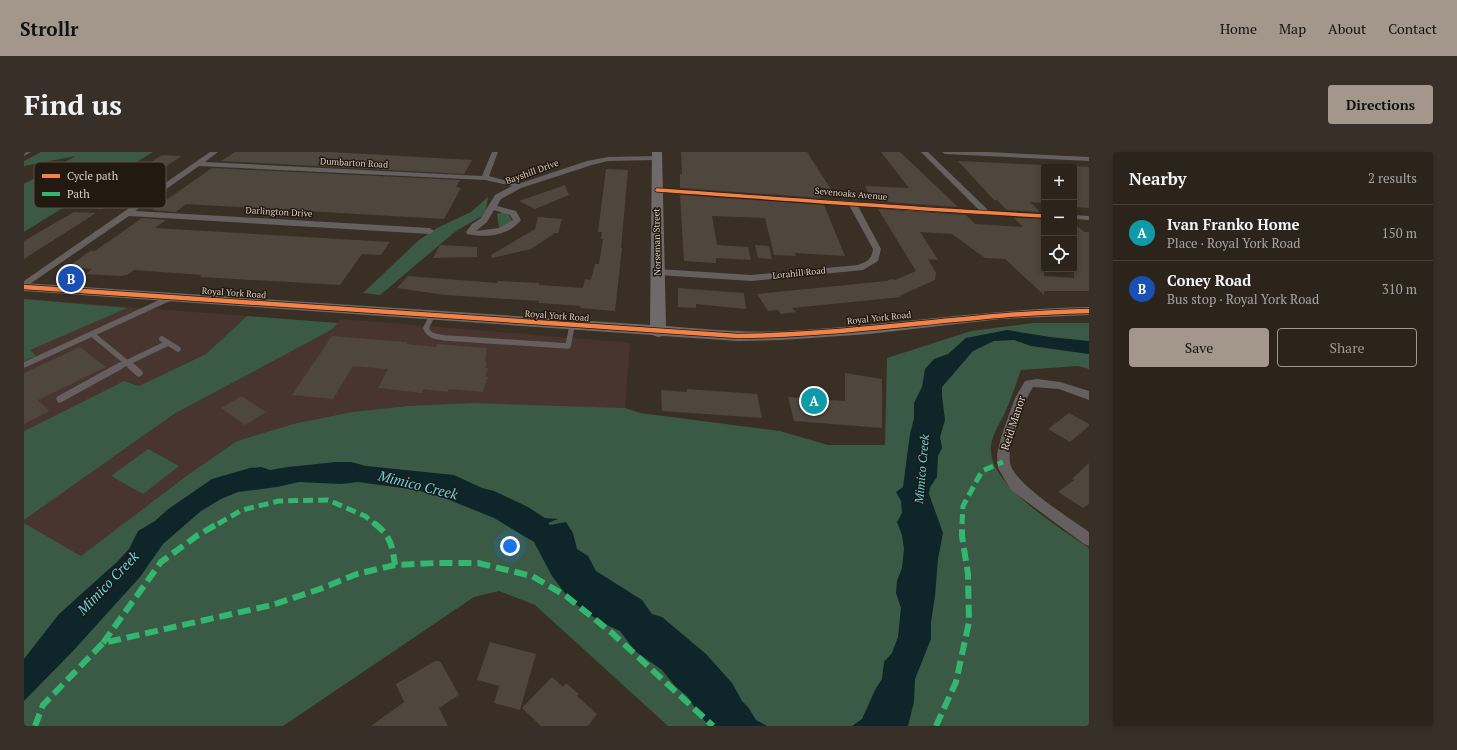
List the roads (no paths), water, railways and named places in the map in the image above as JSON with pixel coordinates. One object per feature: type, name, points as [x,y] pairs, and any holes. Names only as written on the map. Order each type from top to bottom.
[{"type":"main road","name":"Norseman Street","points":[[657,155],[658,332]]},
{"type":"main road","name":"Royal York Road","points":[[24,286],[170,298],[658,332],[769,337],[812,334],[1004,314],[1089,311]]},
{"type":"street","points":[[24,154],[28,152]]},
{"type":"street","points":[[166,186],[215,152]]},
{"type":"street","points":[[485,178],[496,152]]},
{"type":"street","points":[[924,152],[987,212]]},
{"type":"street","points":[[945,152],[1089,159]]},
{"type":"street","name":"Bayshill Drive","points":[[492,208],[513,213],[517,220],[515,224],[497,231],[470,232],[475,226],[484,220],[498,197],[518,186],[599,160],[657,155]]},
{"type":"street","name":"Dumbarton Road","points":[[198,164],[485,178],[518,186]]},
{"type":"street","name":"Sevenoaks Avenue","points":[[657,190],[852,203],[914,209],[1041,216]]},
{"type":"street","name":"Lorahill Road","points":[[658,272],[752,278],[860,268],[875,261],[877,249],[852,203]]},
{"type":"street","points":[[24,286],[133,208]]},
{"type":"street","name":"Darlington Drive","points":[[126,213],[430,231]]},
{"type":"street","points":[[1077,217],[1089,218]]},
{"type":"street","name":"Reid Manor","points":[[1089,396],[1051,383],[1029,384],[1021,395],[1004,451],[1003,462],[1008,476],[1016,486],[1089,540]]},
{"type":"lane","points":[[24,365],[170,298]]},
{"type":"lane","points":[[432,316],[426,328],[426,332],[430,335],[446,338],[568,346],[572,326]]},
{"type":"lane","points":[[92,334],[139,373]]},
{"type":"lane","points":[[162,339],[178,349]]},
{"type":"lane","points":[[60,399],[126,363],[168,343]]},
{"type":"water","name":"Mimico Creek","points":[[1007,330],[1050,337],[1089,341],[1089,354],[1031,346],[1014,340],[994,341],[973,351],[942,387],[945,420],[940,437],[942,448],[938,456],[937,477],[930,487],[929,494],[943,533],[938,559],[931,622],[931,639],[915,679],[914,702],[908,726],[852,726],[862,719],[876,688],[882,679],[884,662],[892,653],[898,637],[901,608],[896,593],[897,581],[902,568],[904,549],[902,535],[897,522],[902,513],[901,501],[896,492],[903,487],[910,434],[914,418],[914,403],[922,387],[925,369],[934,359],[948,354],[966,338]]},
{"type":"water","name":"Mimico Creek","points":[[336,462],[351,462],[366,466],[454,475],[528,507],[545,518],[558,519],[548,523],[550,525],[566,522],[573,533],[577,549],[588,556],[596,571],[642,600],[652,614],[662,617],[706,654],[732,683],[742,701],[748,707],[756,720],[767,726],[710,726],[700,716],[688,697],[675,686],[662,670],[635,651],[620,631],[602,623],[570,600],[552,576],[534,542],[494,518],[447,499],[417,490],[358,482],[341,484],[299,482],[277,487],[238,492],[221,499],[201,511],[163,544],[140,577],[73,651],[24,701],[24,659],[59,614],[118,561],[129,549],[138,531],[155,521],[167,510],[212,479],[250,468],[261,467],[270,470]]},
{"type":"place","name":"Coney Road","points":[[71,279]]},
{"type":"place","name":"Ivan Franko Home","points":[[814,401]]}]
